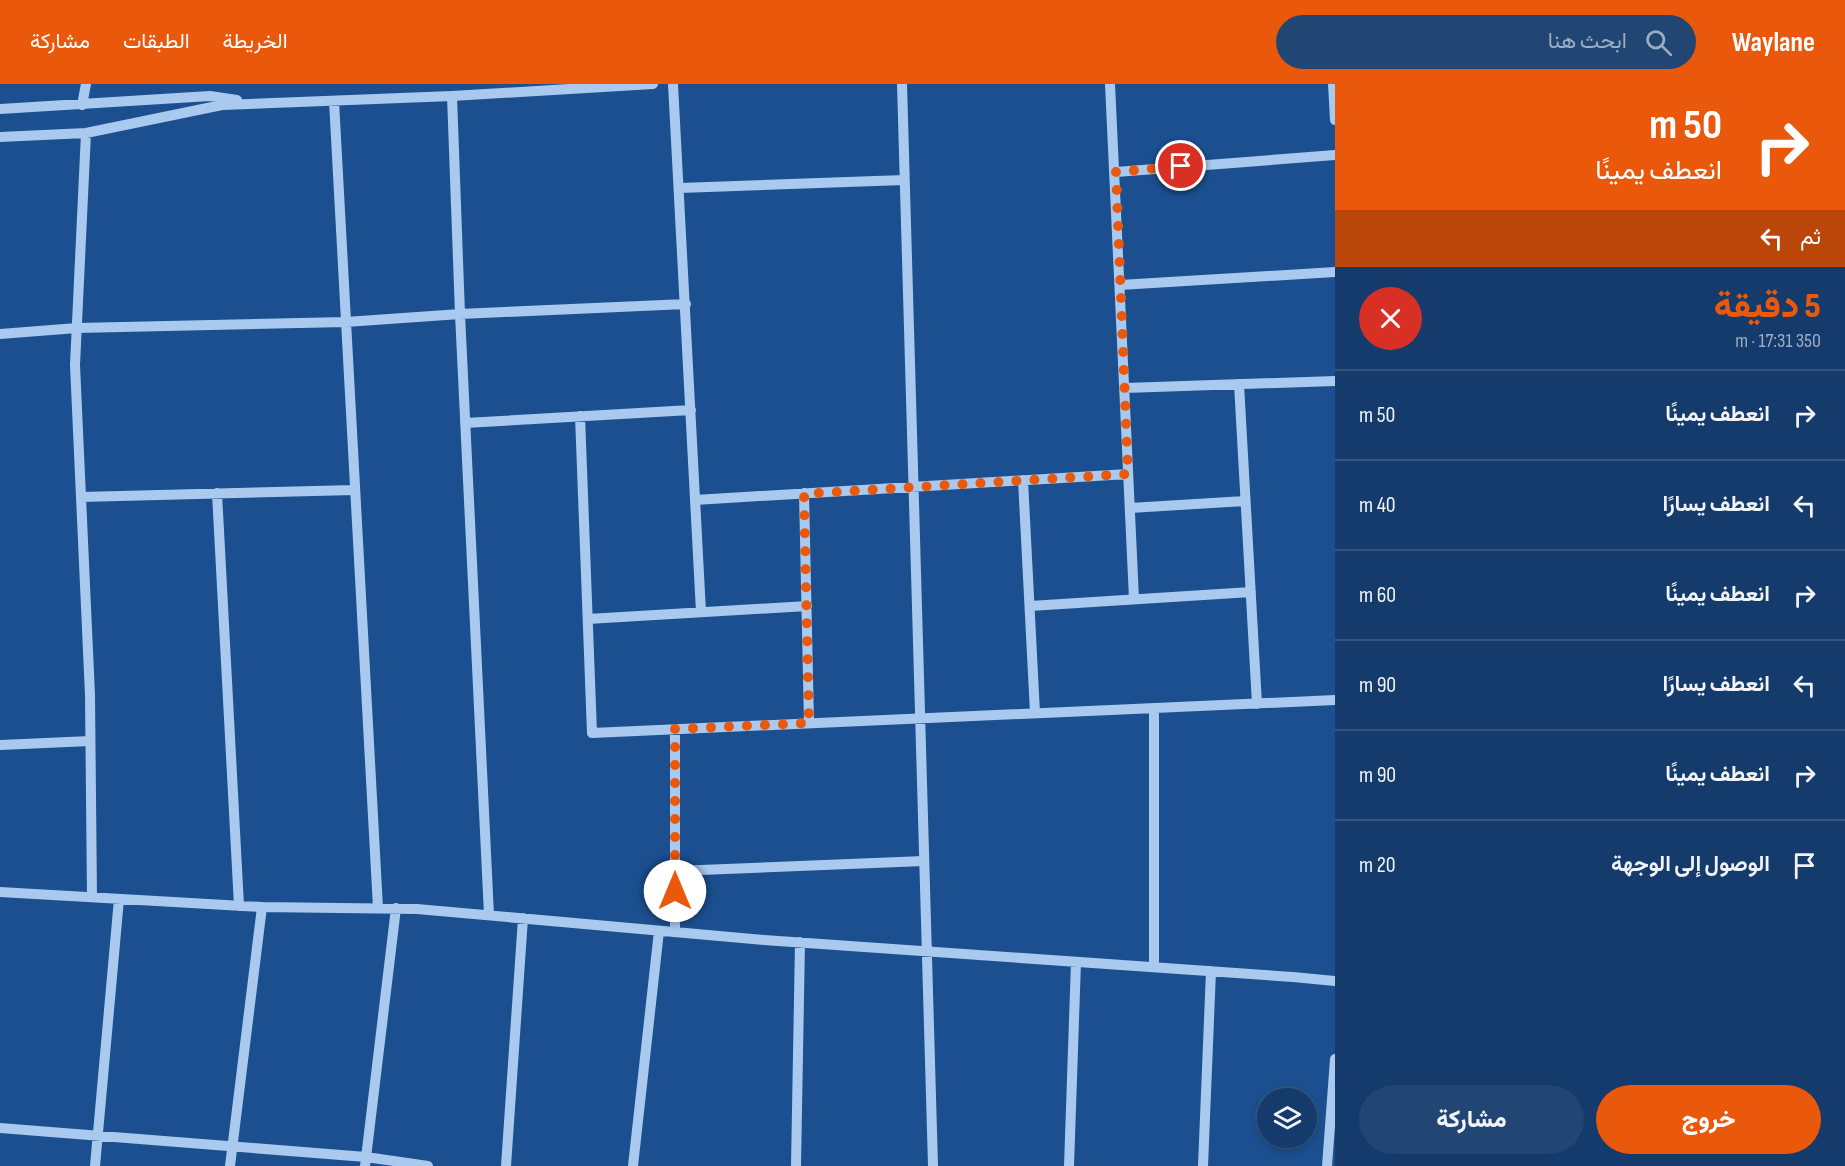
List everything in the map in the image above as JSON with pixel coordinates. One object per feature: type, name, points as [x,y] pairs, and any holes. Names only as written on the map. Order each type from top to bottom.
[{"type":"street","points":[[82,105],[86,84]]},
{"type":"street","points":[[0,138],[86,133],[222,105],[452,96],[653,84]]},
{"type":"street","points":[[673,84],[701,612]]},
{"type":"street","points":[[902,84],[933,1166]]},
{"type":"street","points":[[1110,84],[1116,172],[1134,599]]},
{"type":"street","points":[[1333,84],[1335,120]]},
{"type":"street","points":[[0,109],[210,96],[264,104]]},
{"type":"street","points":[[452,96],[460,314],[489,915]]},
{"type":"street","points":[[334,101],[378,908]]},
{"type":"street","points":[[86,133],[75,365],[90,741],[92,897]]},
{"type":"street","points":[[1116,172],[1335,155]]},
{"type":"street","points":[[680,188],[904,180]]},
{"type":"street","points":[[1120,285],[1335,272]]},
{"type":"street","points":[[0,334],[77,328],[346,322],[460,314],[686,304]]},
{"type":"street","points":[[1125,388],[1335,381]]},
{"type":"street","points":[[1239,384],[1257,704]]},
{"type":"street","points":[[465,423],[691,410]]},
{"type":"street","points":[[580,416],[592,733],[1335,700]]},
{"type":"street","points":[[695,500],[1128,474]]},
{"type":"street","points":[[1023,480],[1035,713]]},
{"type":"street","points":[[81,497],[355,490]]},
{"type":"street","points":[[217,493],[240,906]]},
{"type":"street","points":[[804,494],[809,723]]},
{"type":"street","points":[[1130,508],[1245,501]]},
{"type":"street","points":[[1030,606],[1251,592]]},
{"type":"street","points":[[588,619],[807,606]]},
{"type":"street","points":[[1154,708],[1154,967]]},
{"type":"street","points":[[675,729],[675,932]]},
{"type":"street","points":[[0,745],[90,741]]},
{"type":"street","points":[[675,871],[924,861]]},
{"type":"street","points":[[0,892],[262,907],[396,908],[800,942],[1335,981]]},
{"type":"street","points":[[94,1166],[118,899]]},
{"type":"street","points":[[230,1166],[262,907]]},
{"type":"street","points":[[366,1162],[396,908]]},
{"type":"street","points":[[506,1166],[524,918]]},
{"type":"street","points":[[633,1166],[659,931]]},
{"type":"street","points":[[796,1166],[800,942]]},
{"type":"street","points":[[1069,1166],[1076,962]]},
{"type":"street","points":[[1203,1166],[1211,971]]},
{"type":"street","points":[[1327,1166],[1335,1059]]},
{"type":"street","points":[[0,1128],[428,1166]]},
{"type":"route","points":[[675,891],[675,729],[809,723],[804,494],[1128,474],[1116,172],[1181,166]]}]
